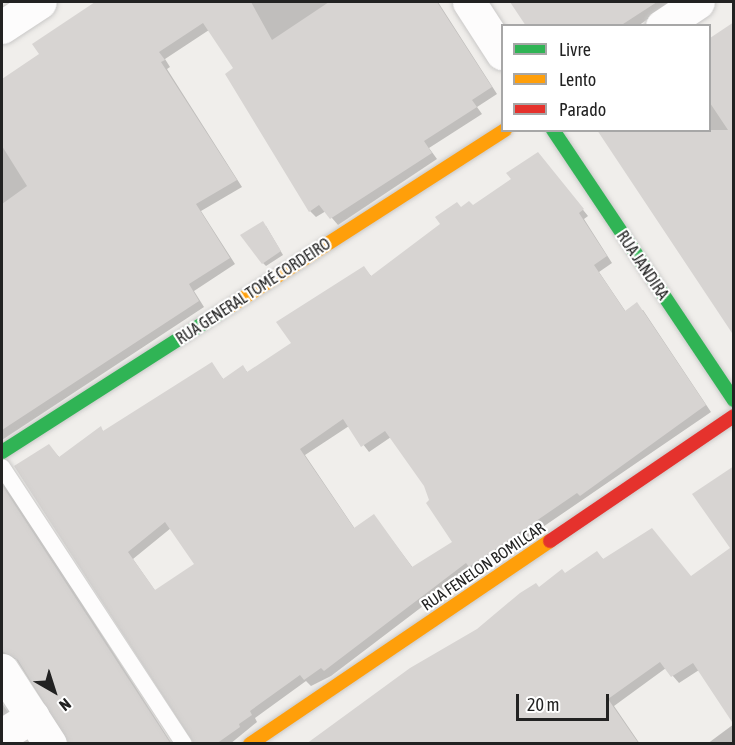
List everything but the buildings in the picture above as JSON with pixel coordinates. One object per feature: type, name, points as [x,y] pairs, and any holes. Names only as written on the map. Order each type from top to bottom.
[{"type":"street","points":[[2,27],[40,2]]},
{"type":"street","points":[[469,2],[501,51]]},
{"type":"street","points":[[665,24],[698,2]]},
{"type":"street","name":"RUA GENERAL TOMÉ CORDEIRO","points":[[2,452],[502,132]]},
{"type":"street","name":"RUA JANDIRA","points":[[554,132],[734,400]]},
{"type":"street","name":"RUA FENELON BOMILCAR","points":[[250,744],[734,416]]},
{"type":"street","points":[[2,670],[50,744]]},
{"type":"street","points":[[2,735],[32,716]]},
{"type":"lane","points":[[2,467],[184,744]]},
{"type":"traffic: fast","points":[[554,132],[734,400]]},
{"type":"traffic: fast","points":[[2,452],[229,307]]},
{"type":"traffic: slow","points":[[229,307],[502,132]]},
{"type":"traffic: slow","points":[[250,744],[550,541]]},
{"type":"traffic: jam","points":[[550,541],[734,416]]}]
